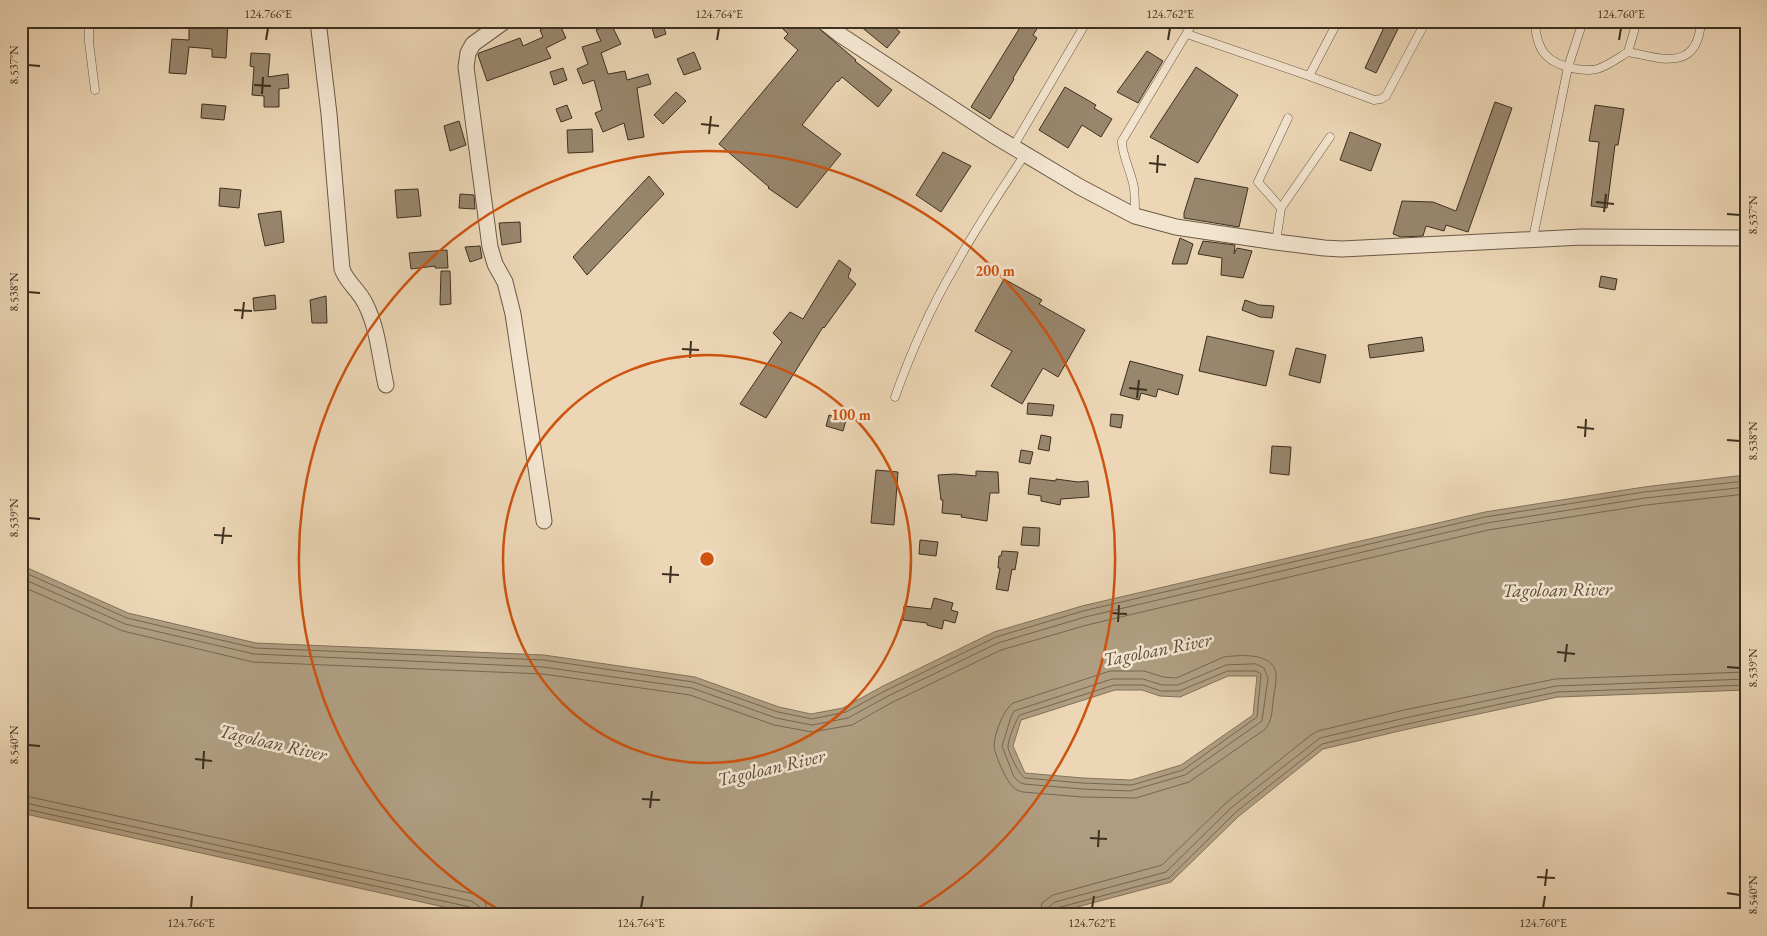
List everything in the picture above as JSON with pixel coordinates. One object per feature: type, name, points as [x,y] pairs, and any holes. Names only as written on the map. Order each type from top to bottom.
[{"type":"street","points":[[318,21],[330,114],[342,269],[347,280],[367,306],[372,320],[386,385]]},
{"type":"street","points":[[505,21],[469,48],[466,67],[490,247],[495,264],[505,282],[513,314],[544,521]]},
{"type":"street","points":[[823,21],[842,36],[1080,187],[1135,216],[1176,227],[1276,242],[1342,249],[1582,236],[1746,238]]},
{"type":"lane","points":[[89,21],[89,42],[95,90]]},
{"type":"lane","points":[[941,21],[949,23],[954,21]]},
{"type":"lane","points":[[895,397],[908,360],[940,293],[974,234],[1087,21]]},
{"type":"lane","points":[[1135,216],[1134,188],[1122,141],[1194,21]]},
{"type":"lane","points":[[1309,76],[1338,21]]},
{"type":"lane","points":[[1187,34],[1370,99],[1381,99],[1386,96],[1426,21]]},
{"type":"lane","points":[[1535,21],[1535,34],[1545,56],[1568,67],[1589,70],[1607,65],[1628,52],[1637,21]]},
{"type":"lane","points":[[1533,238],[1568,67],[1583,21]]},
{"type":"lane","points":[[1628,52],[1665,60],[1677,59],[1688,54],[1694,46],[1701,21]]},
{"type":"lane","points":[[1281,208],[1258,182],[1288,118]]},
{"type":"lane","points":[[1276,242],[1281,208],[1330,137]]},
{"type":"water","name":"Tagoloan River","points":[[1746,476],[1746,690],[1558,697],[1323,749],[1239,816],[1171,882],[1047,915],[480,915],[21,813],[21,565],[128,613],[256,643],[544,655],[695,677],[779,707],[811,714],[843,708],[883,686],[994,632],[1082,606],[1485,512],[1644,487]],"holes":[[[1228,676],[1257,676],[1253,715],[1181,765],[1131,780],[1025,773],[1013,746],[1021,720],[1115,690],[1142,690],[1160,696],[1180,697]]]},
{"type":"building","points":[[195,21],[228,21],[226,58],[212,57],[212,49],[189,47],[186,74],[169,73],[172,39],[189,40],[189,27],[195,27]]},
{"type":"building","points":[[558,21],[566,38],[546,48],[551,58],[487,81],[478,55],[479,53],[520,38],[523,46],[543,37],[540,30]]},
{"type":"building","points":[[650,21],[662,21],[666,34],[655,38]]},
{"type":"building","points":[[775,21],[810,21],[855,61],[892,90],[878,107],[842,77],[837,81],[802,125],[841,154],[797,208],[768,188],[719,144],[798,50],[784,38],[788,34]]},
{"type":"building","points":[[854,21],[887,21],[900,32],[887,48]]},
{"type":"building","points":[[1024,21],[1042,21],[1033,35],[1037,38],[990,119],[971,107]]},
{"type":"building","points":[[1387,21],[1402,21],[1376,73],[1365,68]]},
{"type":"building","points":[[611,24],[621,44],[601,53],[608,74],[625,71],[627,80],[648,74],[651,84],[637,88],[644,137],[628,140],[624,123],[603,132],[595,113],[602,110],[594,80],[583,84],[577,69],[588,64],[582,47],[601,41],[596,30]]},
{"type":"building","points":[[1147,51],[1163,61],[1138,103],[1117,92]]},
{"type":"building","points":[[694,52],[701,69],[684,75],[677,59]]},
{"type":"building","points":[[251,53],[270,54],[268,77],[288,74],[289,88],[279,89],[279,107],[264,107],[264,96],[252,95],[254,67],[250,66]]},
{"type":"building","points":[[1196,67],[1238,95],[1198,163],[1150,137]]},
{"type":"building","points":[[563,68],[567,80],[554,85],[550,72]]},
{"type":"building","points":[[1065,87],[1096,105],[1094,108],[1112,119],[1101,137],[1082,125],[1068,148],[1039,130]]},
{"type":"building","points":[[676,92],[686,101],[663,124],[654,115]]},
{"type":"building","points":[[1495,102],[1512,108],[1468,232],[1446,225],[1444,231],[1426,226],[1423,236],[1401,237],[1393,234],[1402,201],[1433,202],[1456,211]]},
{"type":"building","points":[[202,104],[226,106],[224,120],[201,118]]},
{"type":"building","points":[[567,105],[572,118],[561,122],[556,109]]},
{"type":"building","points":[[1595,105],[1624,109],[1618,145],[1615,145],[1607,208],[1591,206],[1599,142],[1589,141]]},
{"type":"building","points":[[459,121],[466,145],[450,151],[444,126]]},
{"type":"building","points":[[592,129],[593,152],[568,153],[567,130]]},
{"type":"building","points":[[1350,132],[1381,144],[1371,171],[1340,160]]},
{"type":"building","points":[[943,152],[971,166],[941,212],[916,195]]},
{"type":"building","points":[[649,176],[664,194],[587,275],[573,257]]},
{"type":"building","points":[[1195,178],[1248,188],[1239,227],[1184,218]]},
{"type":"building","points":[[220,188],[241,190],[239,208],[219,206]]},
{"type":"building","points":[[418,189],[421,216],[397,218],[395,190]]},
{"type":"building","points":[[460,194],[474,195],[475,209],[459,208]]},
{"type":"building","points":[[281,211],[284,242],[265,246],[258,214]]},
{"type":"building","points":[[520,222],[521,242],[502,245],[499,223]]},
{"type":"building","points":[[1180,238],[1193,244],[1187,264],[1172,264]]},
{"type":"building","points":[[1203,241],[1235,245],[1234,254],[1237,248],[1252,251],[1243,278],[1221,275],[1222,258],[1198,254]]},
{"type":"building","points":[[480,246],[482,258],[470,262],[465,247]]},
{"type":"building","points":[[447,250],[448,268],[435,268],[435,266],[411,269],[409,253]]},
{"type":"building","points":[[839,260],[851,269],[848,277],[856,284],[823,327],[766,418],[740,404],[782,342],[773,333],[790,312],[803,319]]},
{"type":"building","points":[[441,271],[450,271],[451,304],[440,305]]},
{"type":"building","points":[[1601,276],[1617,279],[1615,290],[1599,287]]},
{"type":"building","points":[[1004,279],[1042,300],[1039,304],[1085,330],[1058,377],[1043,368],[1022,404],[991,386],[1012,351],[975,331]]},
{"type":"building","points":[[275,295],[276,309],[254,311],[253,298]]},
{"type":"building","points":[[326,296],[327,323],[312,323],[310,300]]},
{"type":"building","points":[[1245,300],[1259,305],[1274,306],[1272,318],[1260,317],[1242,310]]},
{"type":"building","points":[[1207,336],[1274,351],[1266,386],[1199,371]]},
{"type":"building","points":[[1422,337],[1424,351],[1370,358],[1368,345]]},
{"type":"building","points":[[1296,348],[1326,355],[1320,383],[1289,375]]},
{"type":"building","points":[[1130,361],[1183,375],[1178,395],[1158,389],[1156,397],[1141,393],[1139,400],[1120,395]]},
{"type":"building","points":[[1028,403],[1054,405],[1052,416],[1027,414]]},
{"type":"building","points":[[1111,414],[1123,415],[1121,428],[1110,426]]},
{"type":"building","points":[[829,415],[846,420],[843,431],[826,426]]},
{"type":"building","points":[[1041,435],[1051,437],[1049,451],[1038,449]]},
{"type":"building","points":[[1272,446],[1291,447],[1289,475],[1270,473]]},
{"type":"building","points":[[1021,450],[1033,452],[1030,464],[1019,462]]},
{"type":"building","points":[[876,470],[898,472],[894,525],[871,523]]},
{"type":"building","points":[[976,471],[998,472],[999,493],[990,493],[987,521],[961,517],[962,515],[942,513],[943,500],[941,500],[938,475],[976,476]]},
{"type":"building","points":[[1030,478],[1056,481],[1056,479],[1078,482],[1088,481],[1089,497],[1061,499],[1060,505],[1041,501],[1041,496],[1028,494]]},
{"type":"building","points":[[1023,527],[1040,528],[1039,546],[1021,545]]},
{"type":"building","points":[[920,540],[938,542],[936,556],[919,554]]},
{"type":"building","points":[[1002,551],[1018,552],[1015,570],[1012,569],[1008,591],[996,589],[1000,568],[998,568],[999,556],[1001,556]]},
{"type":"building","points":[[934,598],[953,603],[951,610],[958,612],[955,623],[944,620],[942,629],[927,625],[927,623],[903,620],[904,606],[931,609]]}]
